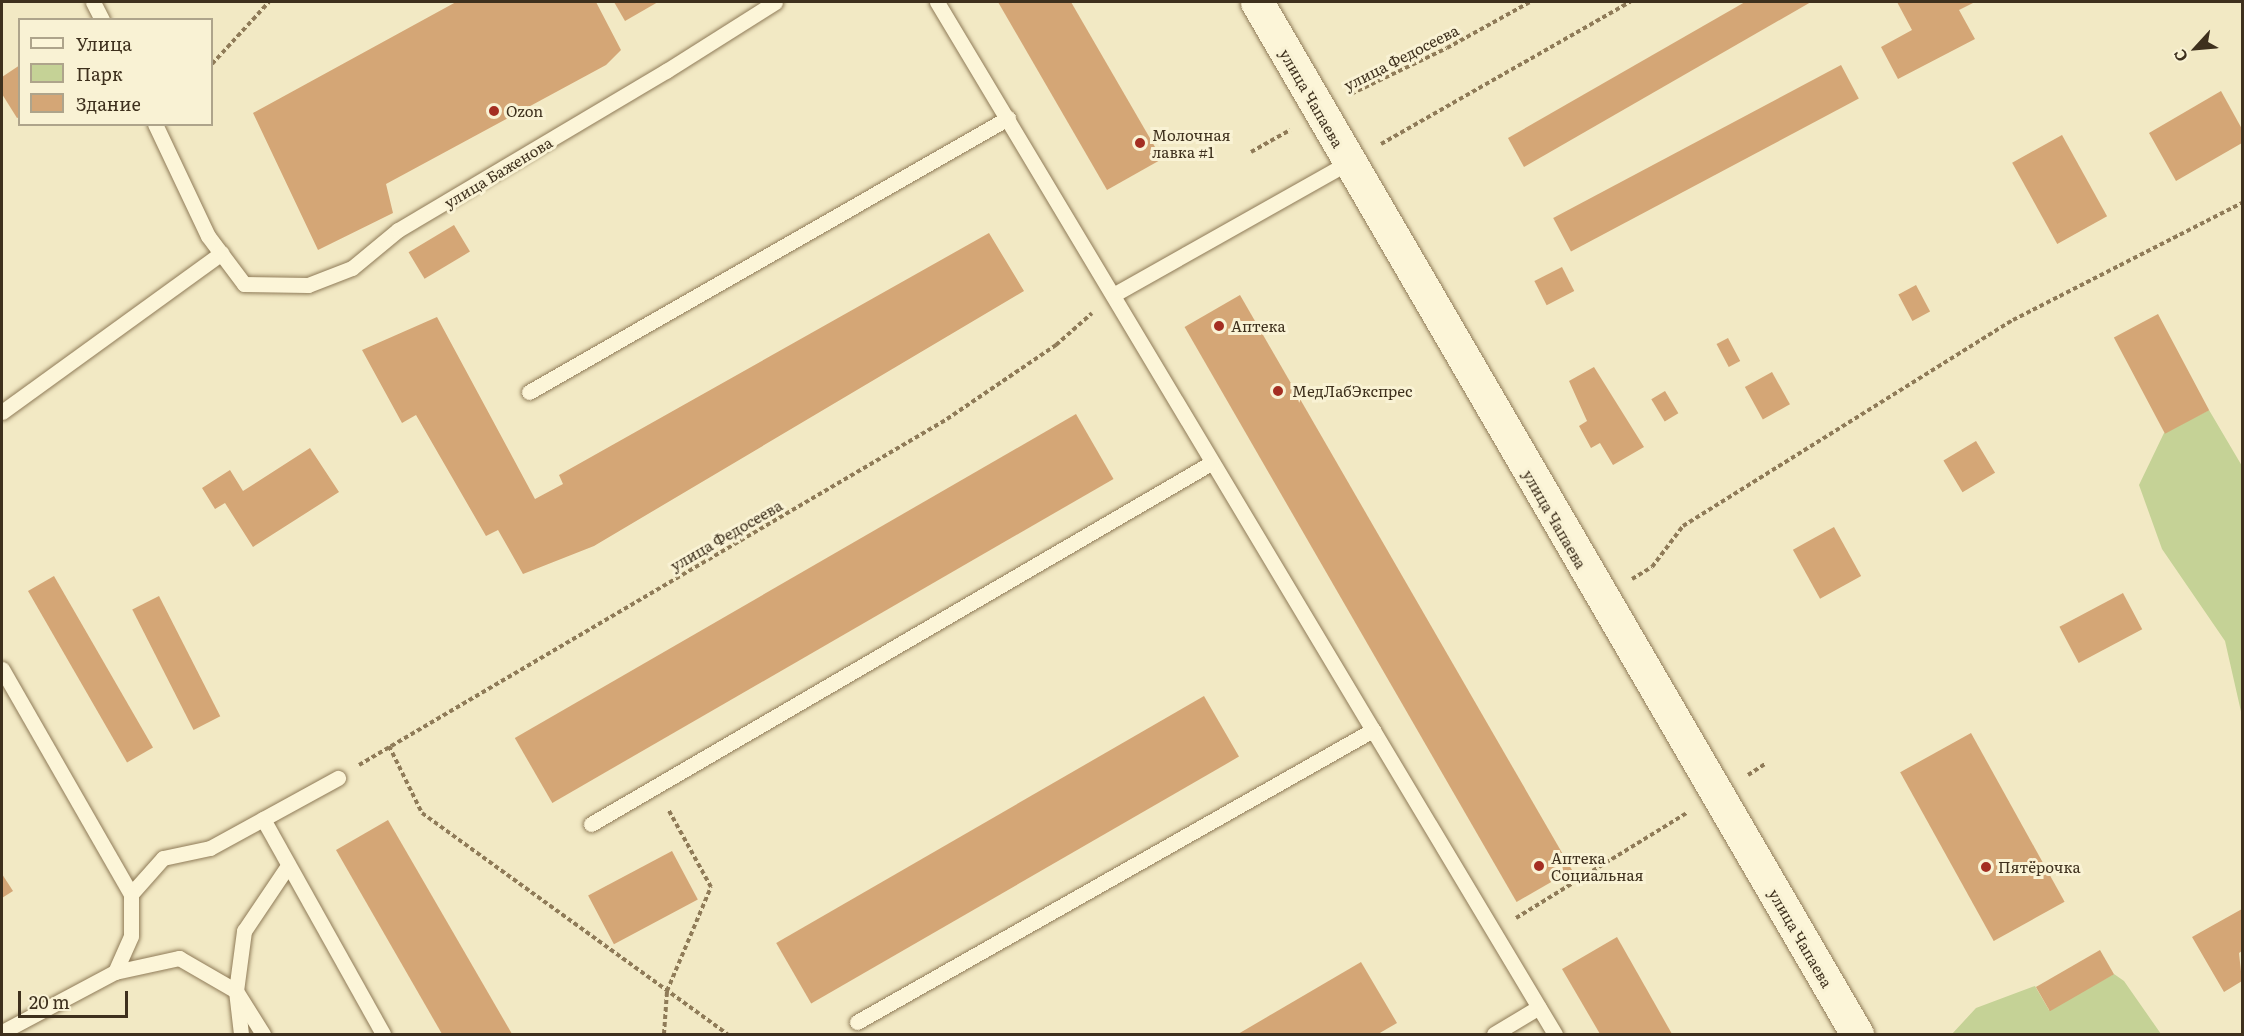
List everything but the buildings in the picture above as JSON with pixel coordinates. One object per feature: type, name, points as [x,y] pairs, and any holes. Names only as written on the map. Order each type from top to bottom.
[{"type":"street","name":"улица Чапаева","points":[[1257,2],[1600,598],[1857,1035]]},
{"type":"lane","points":[[93,2],[101,18]]},
{"type":"lane","name":"улица Баженова","points":[[222,254],[244,284],[308,285],[352,268],[398,230],[666,71],[775,2]]},
{"type":"lane","points":[[937,2],[1113,295],[1211,464],[1555,1035]]},
{"type":"lane","points":[[529,392],[1008,118]]},
{"type":"lane","points":[[2,412],[222,254],[208,236],[156,126]]},
{"type":"lane","points":[[1113,295],[1349,162]]},
{"type":"lane","points":[[591,824],[1211,464]]},
{"type":"lane","points":[[2,669],[131,894],[131,936],[115,972]]},
{"type":"lane","points":[[857,1022],[1373,730]]},
{"type":"lane","points":[[131,894],[163,858],[210,848],[338,778]]},
{"type":"lane","points":[[263,819],[287,867],[383,1035]]},
{"type":"lane","points":[[241,1035],[236,991],[244,931],[287,867]]},
{"type":"lane","points":[[2,1032],[115,972],[179,958],[236,991],[263,1035]]},
{"type":"lane","points":[[1494,1035],[1539,1007]]},
{"type":"path","points":[[213,63],[269,2]]},
{"type":"path","name":"улица Федосеева","points":[[1251,152],[1372,81],[1447,48],[1530,2]]},
{"type":"path","points":[[1349,162],[1630,2]]},
{"type":"path","points":[[1600,598],[1652,567],[1683,525],[2013,320],[2242,203]]},
{"type":"path","name":"улица Федосеева","points":[[338,778],[947,419],[1056,345],[1113,295]]},
{"type":"path","points":[[389,746],[422,813],[727,1035]]},
{"type":"path","points":[[1494,932],[1766,764]]},
{"type":"path","points":[[656,786],[711,887],[667,991],[664,1035]]},
{"type":"green space","points":[[2209,410],[2242,466],[2242,716],[2225,641],[2162,549],[2139,485],[2164,433]]},
{"type":"green space","points":[[2114,974],[2124,981],[2161,1034],[1952,1034],[1976,1008],[2035,986],[2049,1010]]},
{"type":"place","name":"Ozon","points":[[494,111]]},
{"type":"place","name":"Молочная лавка #1","points":[[1140,143]]},
{"type":"place","name":"Аптека","points":[[1219,326]]},
{"type":"place","name":"МедЛабЭкспрес","points":[[1278,391]]},
{"type":"place","name":"Аптека Социальная","points":[[1539,866]]},
{"type":"place","name":"Пятёрочка","points":[[1986,867]]}]
